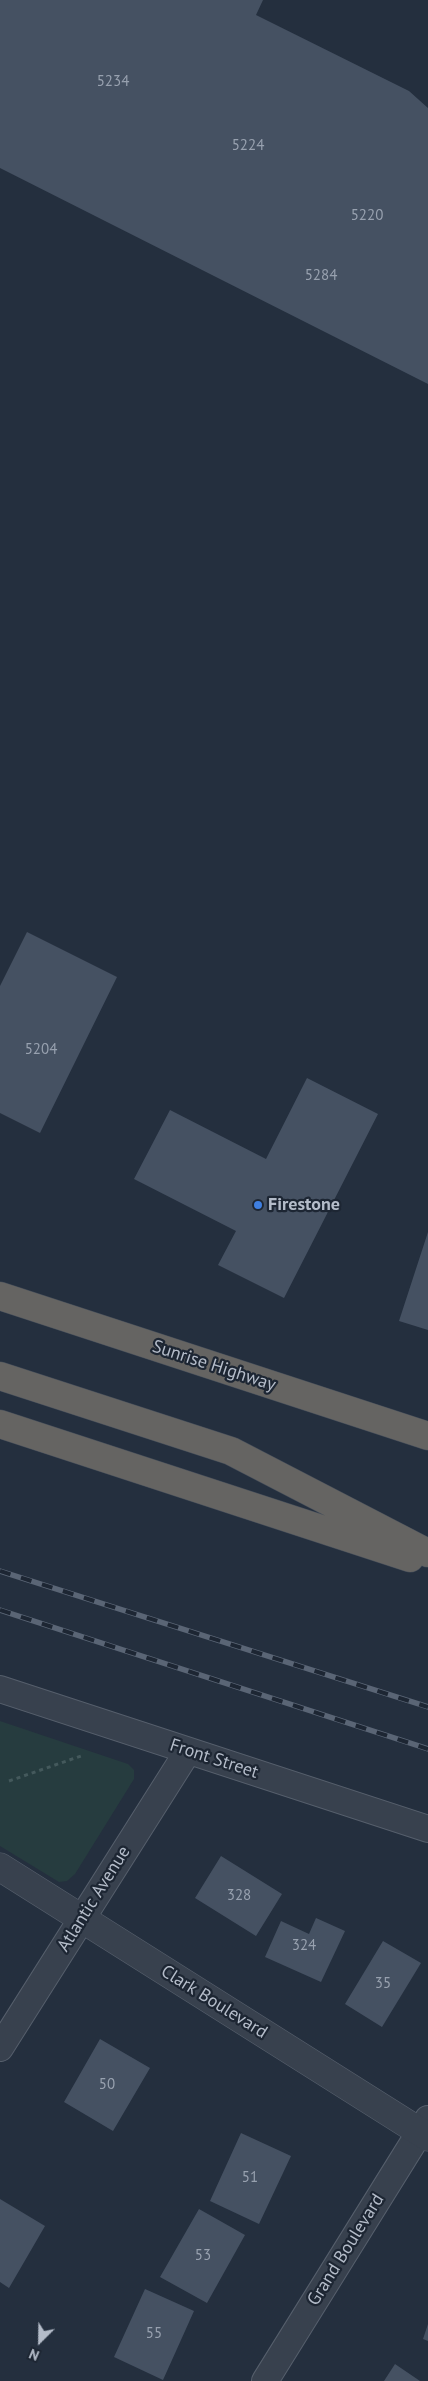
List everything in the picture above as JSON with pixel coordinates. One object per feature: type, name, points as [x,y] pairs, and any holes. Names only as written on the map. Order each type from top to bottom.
[{"type":"highway","name":"Sunrise Highway","points":[[0,1296],[428,1436]]},
{"type":"highway","points":[[0,1376],[230,1451],[428,1553]]},
{"type":"highway","points":[[0,1424],[428,1564]]},
{"type":"street","name":"Front Street","points":[[0,1689],[428,1829]]},
{"type":"street","name":"Atlantic Avenue","points":[[0,2048],[188,1751]]},
{"type":"street","name":"Clark Boulevard","points":[[0,1867],[425,2130]]},
{"type":"street","name":"Grand Boulevard","points":[[265,2381],[425,2130]]},
{"type":"path","points":[[9,1781],[81,1756]]},
{"type":"green space","points":[[0,1721],[128,1764],[134,1770],[134,1779],[75,1874],[67,1881],[59,1882],[0,1846]]},
{"type":"building","points":[[0,0],[263,0],[256,15],[409,91],[428,108],[428,384],[0,168]]},
{"type":"building","points":[[27,932],[117,977],[40,1133],[0,1113],[0,986]]},
{"type":"building","name":"Firestone","points":[[307,1078],[378,1114],[284,1298],[218,1265],[236,1231],[134,1179],[170,1110],[266,1159]]},
{"type":"building","points":[[428,1232],[428,1330],[399,1321]]},
{"type":"building","points":[[221,1856],[282,1894],[256,1936],[195,1898]]},
{"type":"building","points":[[316,1918],[345,1931],[321,1982],[265,1957],[281,1921],[309,1934]]},
{"type":"building","points":[[383,1941],[421,1963],[382,2027],[345,2004]]},
{"type":"building","points":[[100,2039],[150,2068],[113,2131],[64,2102]]},
{"type":"building","points":[[241,2133],[291,2156],[259,2224],[210,2201]]},
{"type":"building","points":[[0,2199],[45,2226],[9,2288],[0,2282]]},
{"type":"building","points":[[199,2209],[245,2235],[207,2303],[160,2277]]},
{"type":"building","points":[[145,2289],[194,2311],[163,2380],[114,2357]]},
{"type":"building","points":[[428,2324],[428,2341],[423,2339]]},
{"type":"building","points":[[395,2364],[420,2381],[384,2381]]},
{"type":"railway","points":[[0,1571],[428,1707]]},
{"type":"railway","points":[[0,1610],[428,1749]]},
{"type":"place","name":"Firestone","points":[[258,1205]]}]
